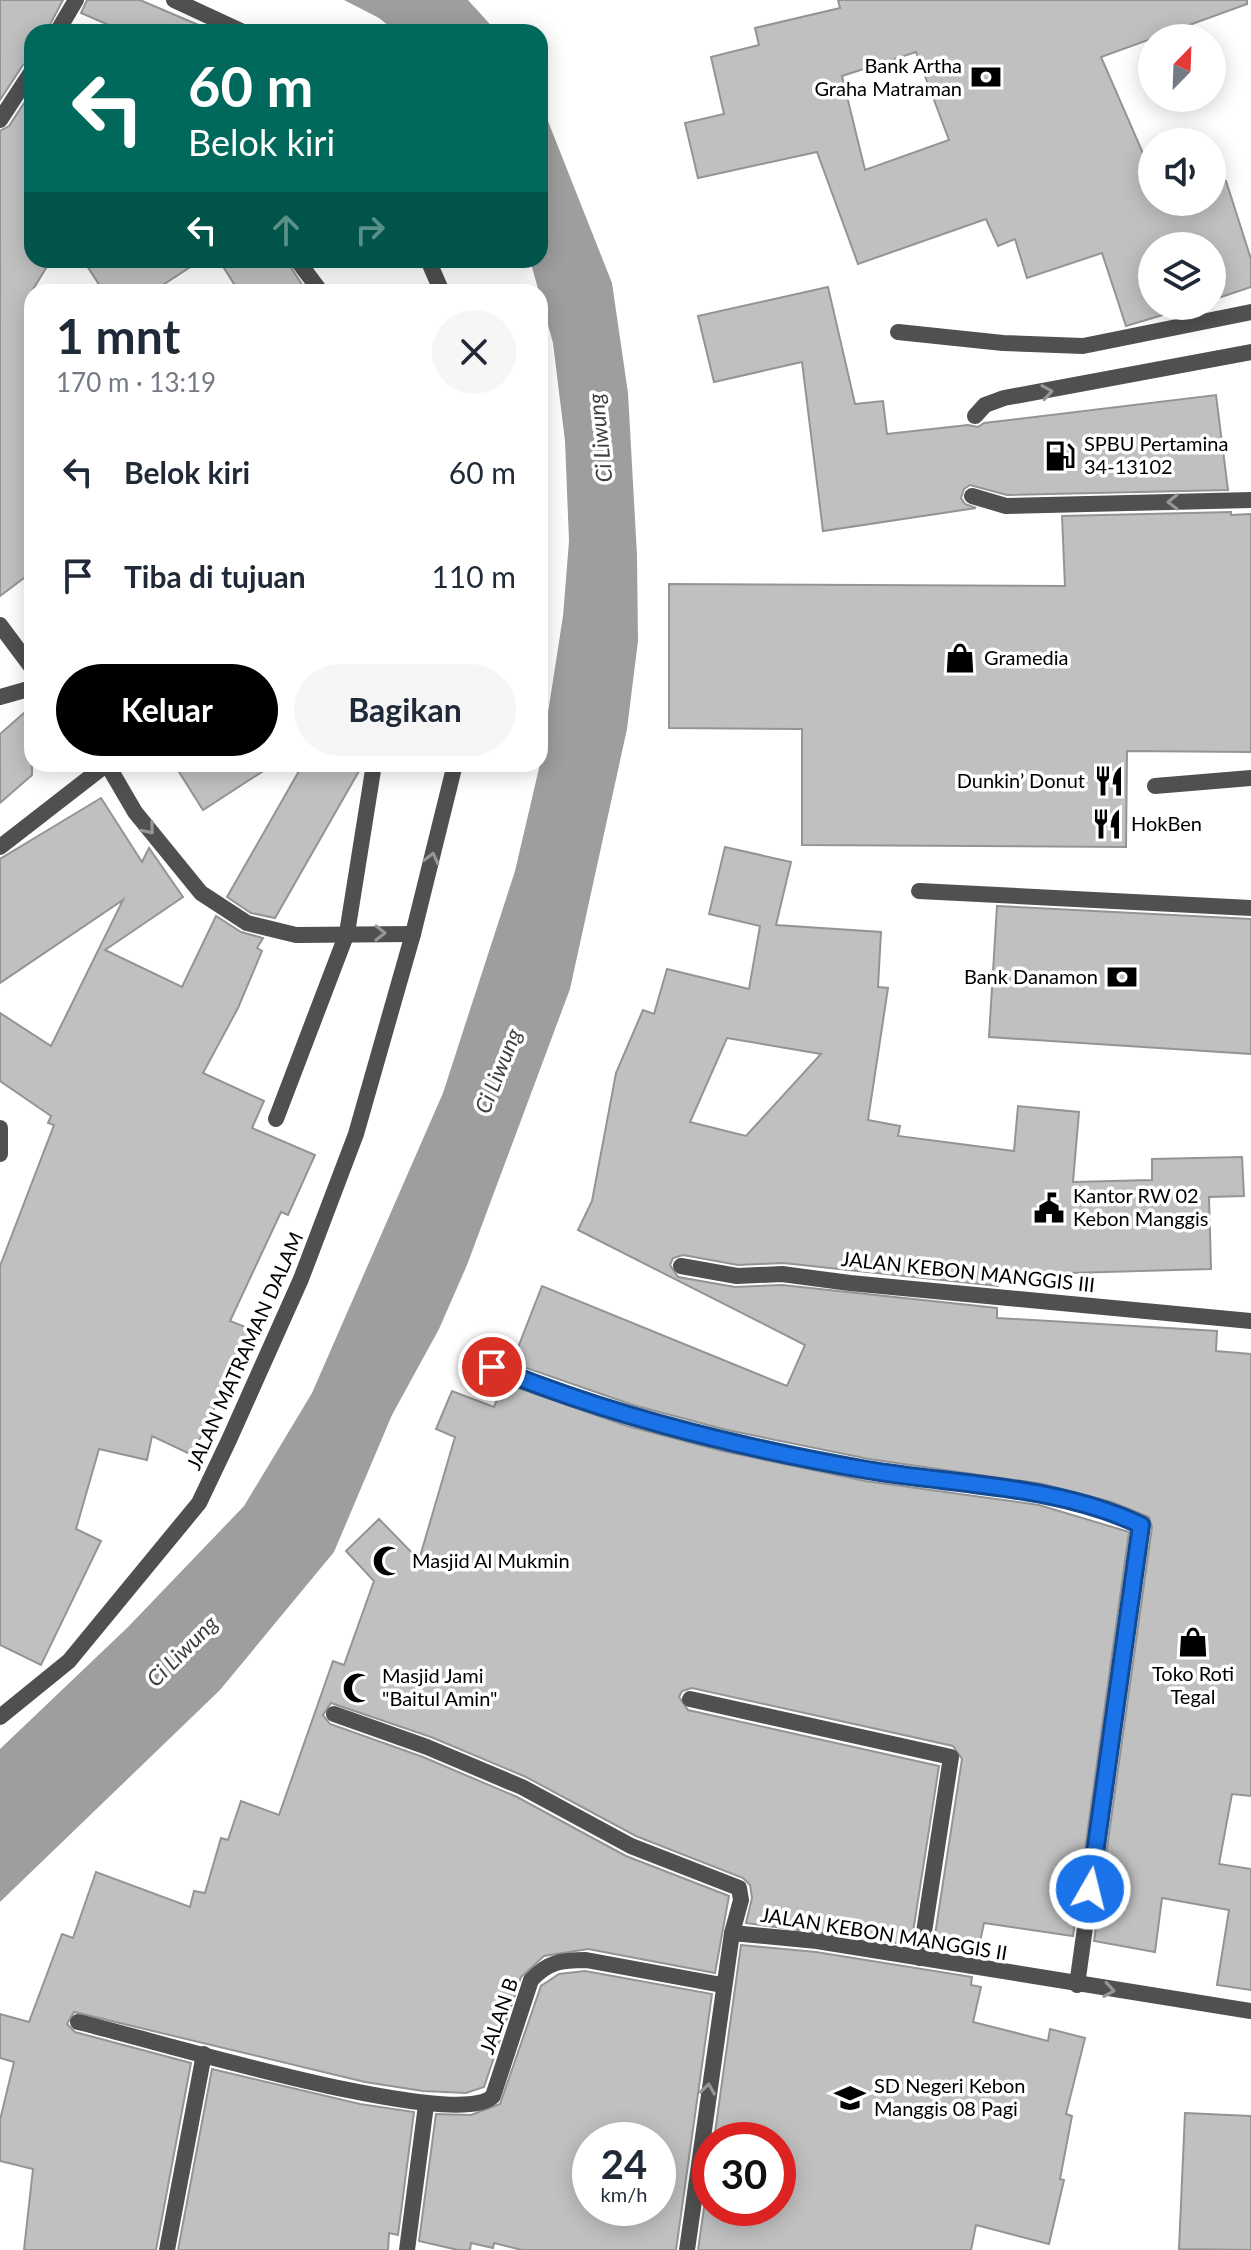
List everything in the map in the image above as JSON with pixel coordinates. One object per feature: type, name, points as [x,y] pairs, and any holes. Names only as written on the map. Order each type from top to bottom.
[{"type":"street","points":[[62,24],[76,0]]},
{"type":"street","points":[[174,0],[226,24]]},
{"type":"street","points":[[0,120],[24,83]]},
{"type":"street","points":[[898,332],[1003,343],[1083,346],[1251,312]]},
{"type":"street","points":[[975,416],[985,405],[1004,398],[1251,352]]},
{"type":"street","points":[[972,496],[1006,506],[1251,500]]},
{"type":"street","points":[[0,625],[24,657]]},
{"type":"street","points":[[0,697],[24,690]]},
{"type":"street","points":[[0,847],[97,772]]},
{"type":"street","points":[[112,772],[135,812],[201,893],[247,923],[296,935],[413,934]]},
{"type":"street","points":[[276,1119],[347,933],[373,772]]},
{"type":"street","name":"JALAN MATRAMAN DALAM","points":[[0,1717],[69,1661],[199,1503],[301,1279],[350,1149],[413,934],[453,772]]},
{"type":"street","points":[[1155,786],[1251,778]]},
{"type":"street","points":[[919,891],[1251,908]]},
{"type":"street","points":[[0,1128],[0,1154]]},
{"type":"street","name":"JALAN KEBON MANGGIS III","points":[[681,1266],[737,1276],[820,1277],[850,1283],[1251,1321]]},
{"type":"street","points":[[492,1367],[563,1396],[759,1448],[871,1470],[1021,1491],[1112,1513],[1141,1525],[1077,1985]]},
{"type":"street","points":[[690,1699],[945,1753],[951,1757],[920,1958]]},
{"type":"street","points":[[334,1714],[427,1747],[522,1787],[631,1846],[739,1888],[741,1900],[732,1933]]},
{"type":"street","name":"JALAN KEBON MANGGIS II","points":[[687,2250],[722,1985],[732,1933],[817,1941],[1251,2011]]},
{"type":"street","name":"JALAN B","points":[[78,2022],[347,2091],[426,2105],[475,2107],[486,2104],[493,2096],[531,1980],[544,1965],[563,1960],[586,1960],[722,1985]]},
{"type":"street","points":[[167,2250],[204,2054]]},
{"type":"street","points":[[407,2250],[426,2105]]},
{"type":"water","points":[[344,0],[468,0],[490,24],[386,24]]},
{"type":"water","name":"Ci Liwung","points":[[548,121],[612,283],[628,393],[637,555],[638,641],[627,729],[570,989],[467,1265],[439,1329],[392,1415],[334,1552],[220,1690],[0,1902],[0,1749],[128,1627],[244,1506],[312,1393],[443,1093],[515,871],[538,772],[548,772],[548,713],[563,616],[569,541],[565,441],[548,325],[548,284],[537,284],[532,268],[548,268]]},
{"type":"building","points":[[0,0],[63,0],[50,24],[24,24],[24,64],[0,100]]},
{"type":"building","points":[[87,0],[140,0],[196,24],[106,24],[81,13]]},
{"type":"building","points":[[838,0],[1247,0],[1247,4],[1192,24],[1138,24],[1138,44],[1101,57],[1138,142],[1138,216],[1226,216],[1226,181],[1251,259],[1251,287],[1226,295],[1226,232],[1138,232],[1138,320],[1146,320],[1126,326],[1102,253],[1027,278],[1015,239],[998,246],[986,219],[858,264],[817,152],[698,178],[685,123],[724,114],[711,57],[759,45],[755,28],[840,8]],"holes":[[[916,52],[949,140],[865,170],[842,76]]]},
{"type":"building","points":[[24,103],[24,268],[46,268],[36,284],[24,284],[24,578],[0,596],[0,131],[9,126]]},
{"type":"building","points":[[88,268],[189,268],[164,284],[99,284]]},
{"type":"building","points":[[224,268],[291,268],[302,284],[234,284]]},
{"type":"building","points":[[828,287],[855,404],[883,401],[887,434],[968,425],[978,427],[984,423],[1216,395],[1228,490],[1007,495],[970,485],[964,489],[961,498],[965,504],[976,508],[823,531],[802,362],[714,382],[698,316]]},
{"type":"building","name":"Gramedia","points":[[1231,512],[1231,515],[1251,514],[1251,752],[1127,751],[1126,847],[802,845],[802,729],[669,728],[669,584],[1065,586],[1062,516]]},
{"type":"building","points":[[24,713],[24,772],[32,772],[32,775],[0,803],[0,734]]},
{"type":"building","points":[[179,772],[262,772],[203,810]]},
{"type":"building","points":[[298,772],[358,772],[275,918],[251,913],[227,897]]},
{"type":"building","points":[[101,798],[142,862],[149,848],[183,897],[105,950],[182,987],[216,916],[241,932],[263,938],[257,948],[262,951],[238,1008],[203,1073],[264,1101],[252,1128],[315,1155],[288,1215],[281,1212],[230,1321],[253,1330],[241,1363],[237,1361],[192,1455],[152,1436],[147,1460],[99,1449],[76,1529],[101,1541],[41,1665],[0,1645],[0,1266],[54,1125],[48,1123],[51,1116],[0,1081],[0,1013],[51,1046],[123,900],[0,983],[0,859]]},
{"type":"building","points":[[725,847],[791,862],[776,925],[881,932],[878,987],[888,988],[868,1120],[900,1126],[898,1136],[1014,1151],[1018,1106],[1079,1112],[1073,1182],[1152,1180],[1152,1159],[1242,1157],[1244,1196],[1209,1197],[1211,1269],[998,1275],[998,1286],[783,1263],[738,1265],[683,1255],[673,1258],[670,1265],[678,1277],[735,1287],[782,1285],[997,1308],[997,1318],[1217,1331],[1216,1351],[1251,1354],[1251,1796],[1232,1794],[1219,1864],[1251,1869],[1251,1990],[1217,1985],[1229,1910],[1162,1898],[1155,1952],[1094,1941],[1152,1527],[1149,1517],[1112,1502],[1043,1484],[869,1459],[727,1430],[633,1405],[512,1363],[542,1286],[787,1386],[805,1345],[578,1230],[592,1201],[616,1073],[643,1010],[654,1014],[667,969],[749,989],[760,926],[709,914]],"holes":[[[727,1038],[821,1054],[746,1136],[690,1122]]]},
{"type":"building","name":"Bank Danamon","points":[[997,906],[1251,919],[1251,1054],[989,1037]]},
{"type":"building","points":[[504,1383],[627,1426],[722,1451],[865,1481],[1039,1505],[1129,1532],[1073,1936],[984,1923],[977,1956],[933,1948],[962,1759],[953,1746],[692,1688],[682,1691],[679,1697],[688,1710],[939,1766],[911,1945],[746,1923],[752,1898],[750,1885],[743,1878],[636,1836],[526,1777],[431,1737],[331,1703],[323,1715],[330,1724],[423,1757],[517,1797],[626,1856],[729,1896],[715,1973],[588,1949],[544,1956],[521,1977],[484,2087],[466,2093],[423,2091],[365,2082],[74,2012],[67,2024],[75,2032],[191,2063],[156,2250],[24,2250],[33,2169],[0,2161],[0,2120],[14,2062],[0,2058],[0,2014],[29,2022],[62,1934],[73,1938],[96,1872],[190,1907],[194,1891],[205,1893],[221,1838],[228,1840],[241,1801],[279,1815],[333,1661],[344,1665],[374,1581],[346,1551],[379,1519],[419,1560],[455,1437],[436,1429],[452,1391],[494,1407]]},
{"type":"building","points":[[741,1945],[816,1952],[972,1977],[971,1985],[981,1987],[973,2022],[1048,2041],[1050,2029],[1085,2038],[1066,2114],[1072,2116],[1060,2179],[1064,2180],[1049,2244],[976,2225],[971,2250],[698,2250],[701,2226],[796,2226],[796,2122],[716,2122]]},
{"type":"building","points":[[585,1971],[712,1994],[676,2250],[522,2250],[494,2243],[493,2248],[471,2243],[470,2250],[458,2250],[419,2241],[436,2114],[471,2115],[500,2104],[541,1986],[559,1974]]},
{"type":"building","points":[[212,2069],[360,2104],[414,2112],[398,2235],[389,2233],[388,2250],[178,2250]]},
{"type":"building","points":[[1185,2113],[1251,2116],[1251,2250],[1179,2249]]},
{"type":"place","name":"Bank Artha Graha Matraman","points":[[986,77]]},
{"type":"place","name":"SPBU Pertamina 34-13102","points":[[1060,456]]},
{"type":"place","name":"Gramedia","points":[[960,658]]},
{"type":"place","name":"Dunkin’ Donut","points":[[1109,781]]},
{"type":"place","name":"HokBen","points":[[1107,824]]},
{"type":"place","name":"Bank Danamon","points":[[1122,977]]},
{"type":"place","name":"Kantor RW 02 Kebon Manggis","points":[[1049,1208]]},
{"type":"place","name":"Masjid Al Mukmin","points":[[388,1561]]},
{"type":"place","name":"Toko Roti Tegal","points":[[1193,1642]]},
{"type":"place","name":"Masjid Jami \"Baitul Amin\"","points":[[358,1688]]},
{"type":"place","name":"SD Negeri Kebon Manggis 08 Pagi","points":[[850,2098]]},
{"type":"route","points":[[492,1367],[563,1396],[759,1448],[871,1470],[1021,1491],[1112,1513],[1141,1525],[1090,1889]]}]
